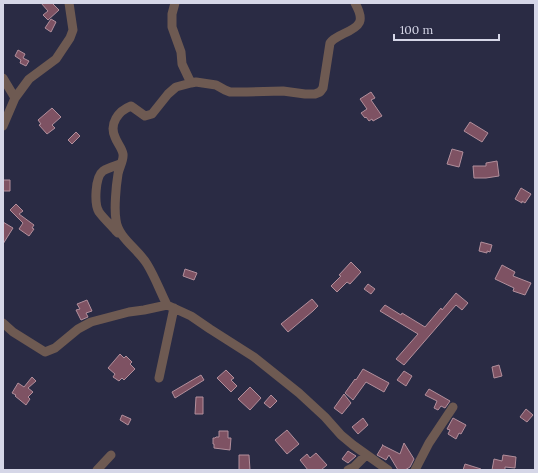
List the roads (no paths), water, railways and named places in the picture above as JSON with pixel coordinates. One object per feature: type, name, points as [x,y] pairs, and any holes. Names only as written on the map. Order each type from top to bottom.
[{"type":"street","points":[[3,126],[15,98],[29,79],[56,59],[70,38],[73,30],[69,3]]},
{"type":"street","points":[[175,3],[172,14],[172,27],[181,52],[182,64],[191,83]]},
{"type":"street","points":[[158,378],[170,306],[146,263],[119,230],[116,221],[115,206],[118,175],[123,153],[112,129],[113,123],[124,109],[131,106],[145,116],[152,114],[168,94],[176,87],[196,82],[216,85],[230,92],[283,91],[314,94],[320,92],[323,88],[330,43],[334,38],[357,28],[361,20],[360,13],[355,3]]},
{"type":"street","points":[[3,78],[15,98]]},
{"type":"street","points":[[120,164],[104,170],[101,173],[97,185],[96,202],[99,212],[116,231],[124,237]]},
{"type":"street","points":[[3,323],[13,332],[45,352],[55,348],[78,329],[91,322],[129,312],[170,306],[191,316],[254,357],[299,393],[325,417],[341,435],[388,470]]},
{"type":"street","points":[[415,470],[429,443],[453,407]]},
{"type":"street","points":[[97,470],[111,454]]},
{"type":"street","points":[[348,470],[366,455]]}]
